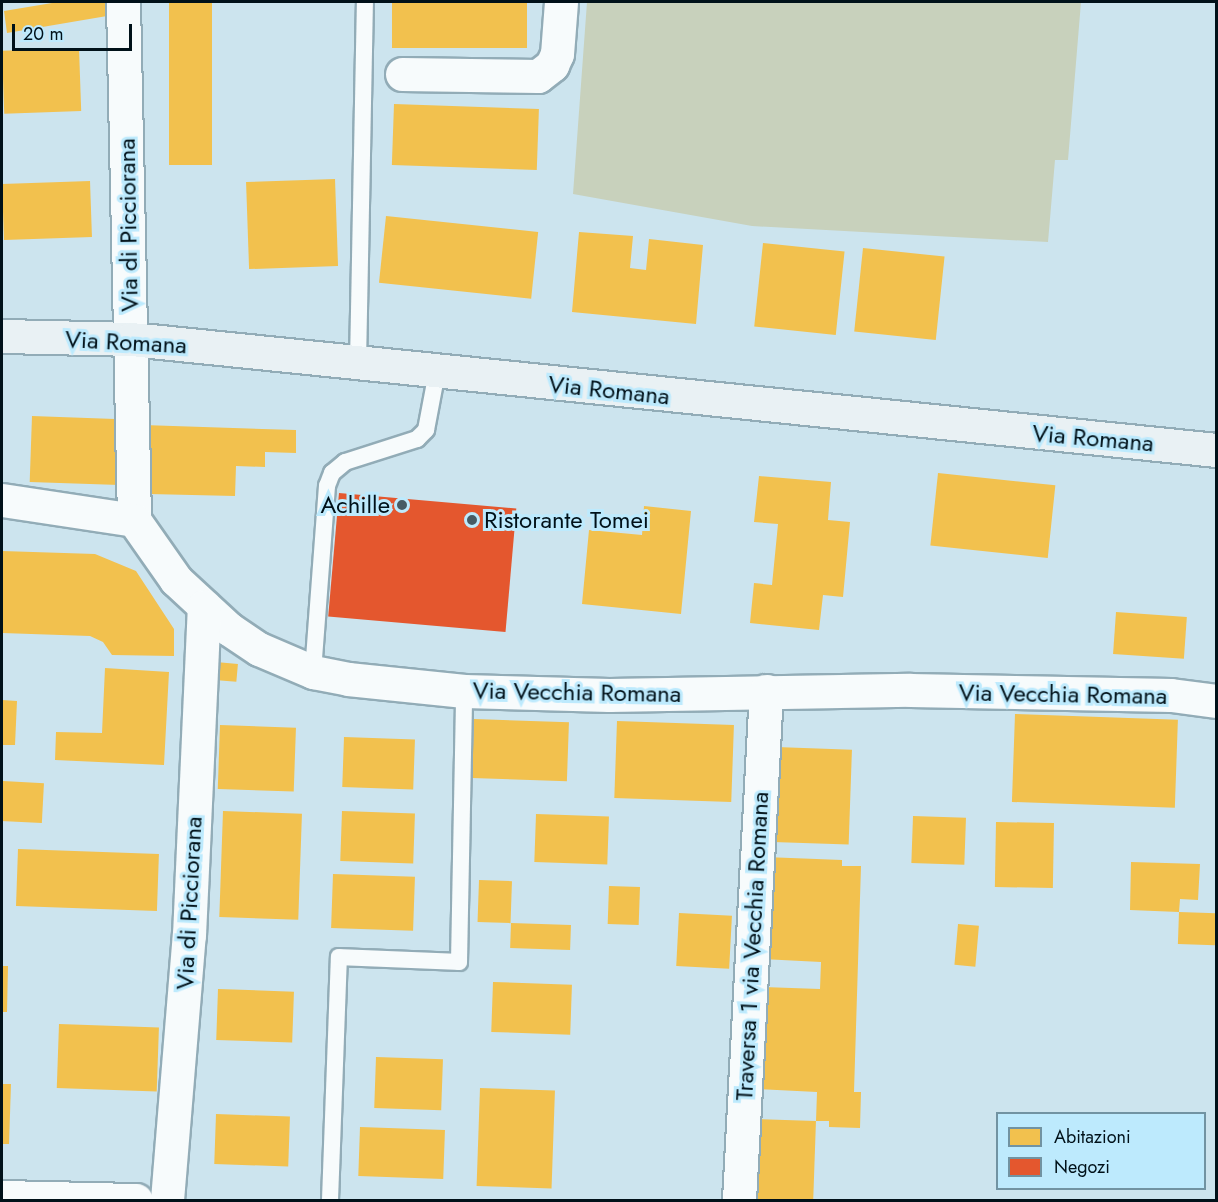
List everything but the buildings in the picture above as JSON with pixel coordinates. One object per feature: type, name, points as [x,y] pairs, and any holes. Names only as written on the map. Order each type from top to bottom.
[{"type":"main road","name":"Via Romana","points":[[2,336],[131,339],[1216,450]]},
{"type":"street","name":"Via di Picciorana","points":[[123,2],[134,520]]},
{"type":"street","points":[[402,74],[538,76],[552,64],[557,54],[561,2]]},
{"type":"street","points":[[2,500],[134,520]]},
{"type":"street","name":"Via Vecchia Romana","points":[[134,520],[176,580],[204,606],[259,649],[313,672],[464,691],[609,695],[766,692],[1171,695],[1216,700]]},
{"type":"street","name":"Via di Picciorana","points":[[167,1200],[189,935],[204,606]]},
{"type":"street","name":"Traversa 1 via Vecchia Romana","points":[[739,1200],[766,692]]},
{"type":"street","points":[[2,1197],[136,1200]]},
{"type":"lane","points":[[358,363],[365,2]]},
{"type":"lane","points":[[313,672],[327,486],[332,473],[345,462],[417,439],[426,430],[437,372]]},
{"type":"lane","points":[[330,1200],[339,957],[459,962],[464,691]]},
{"type":"green space","points":[[587,2],[1081,2],[1068,160],[1055,160],[1048,242],[752,226],[573,194]]},
{"type":"place","name":"Achille","points":[[402,505]]},
{"type":"place","name":"Ristorante Tomei","points":[[472,520]]}]
